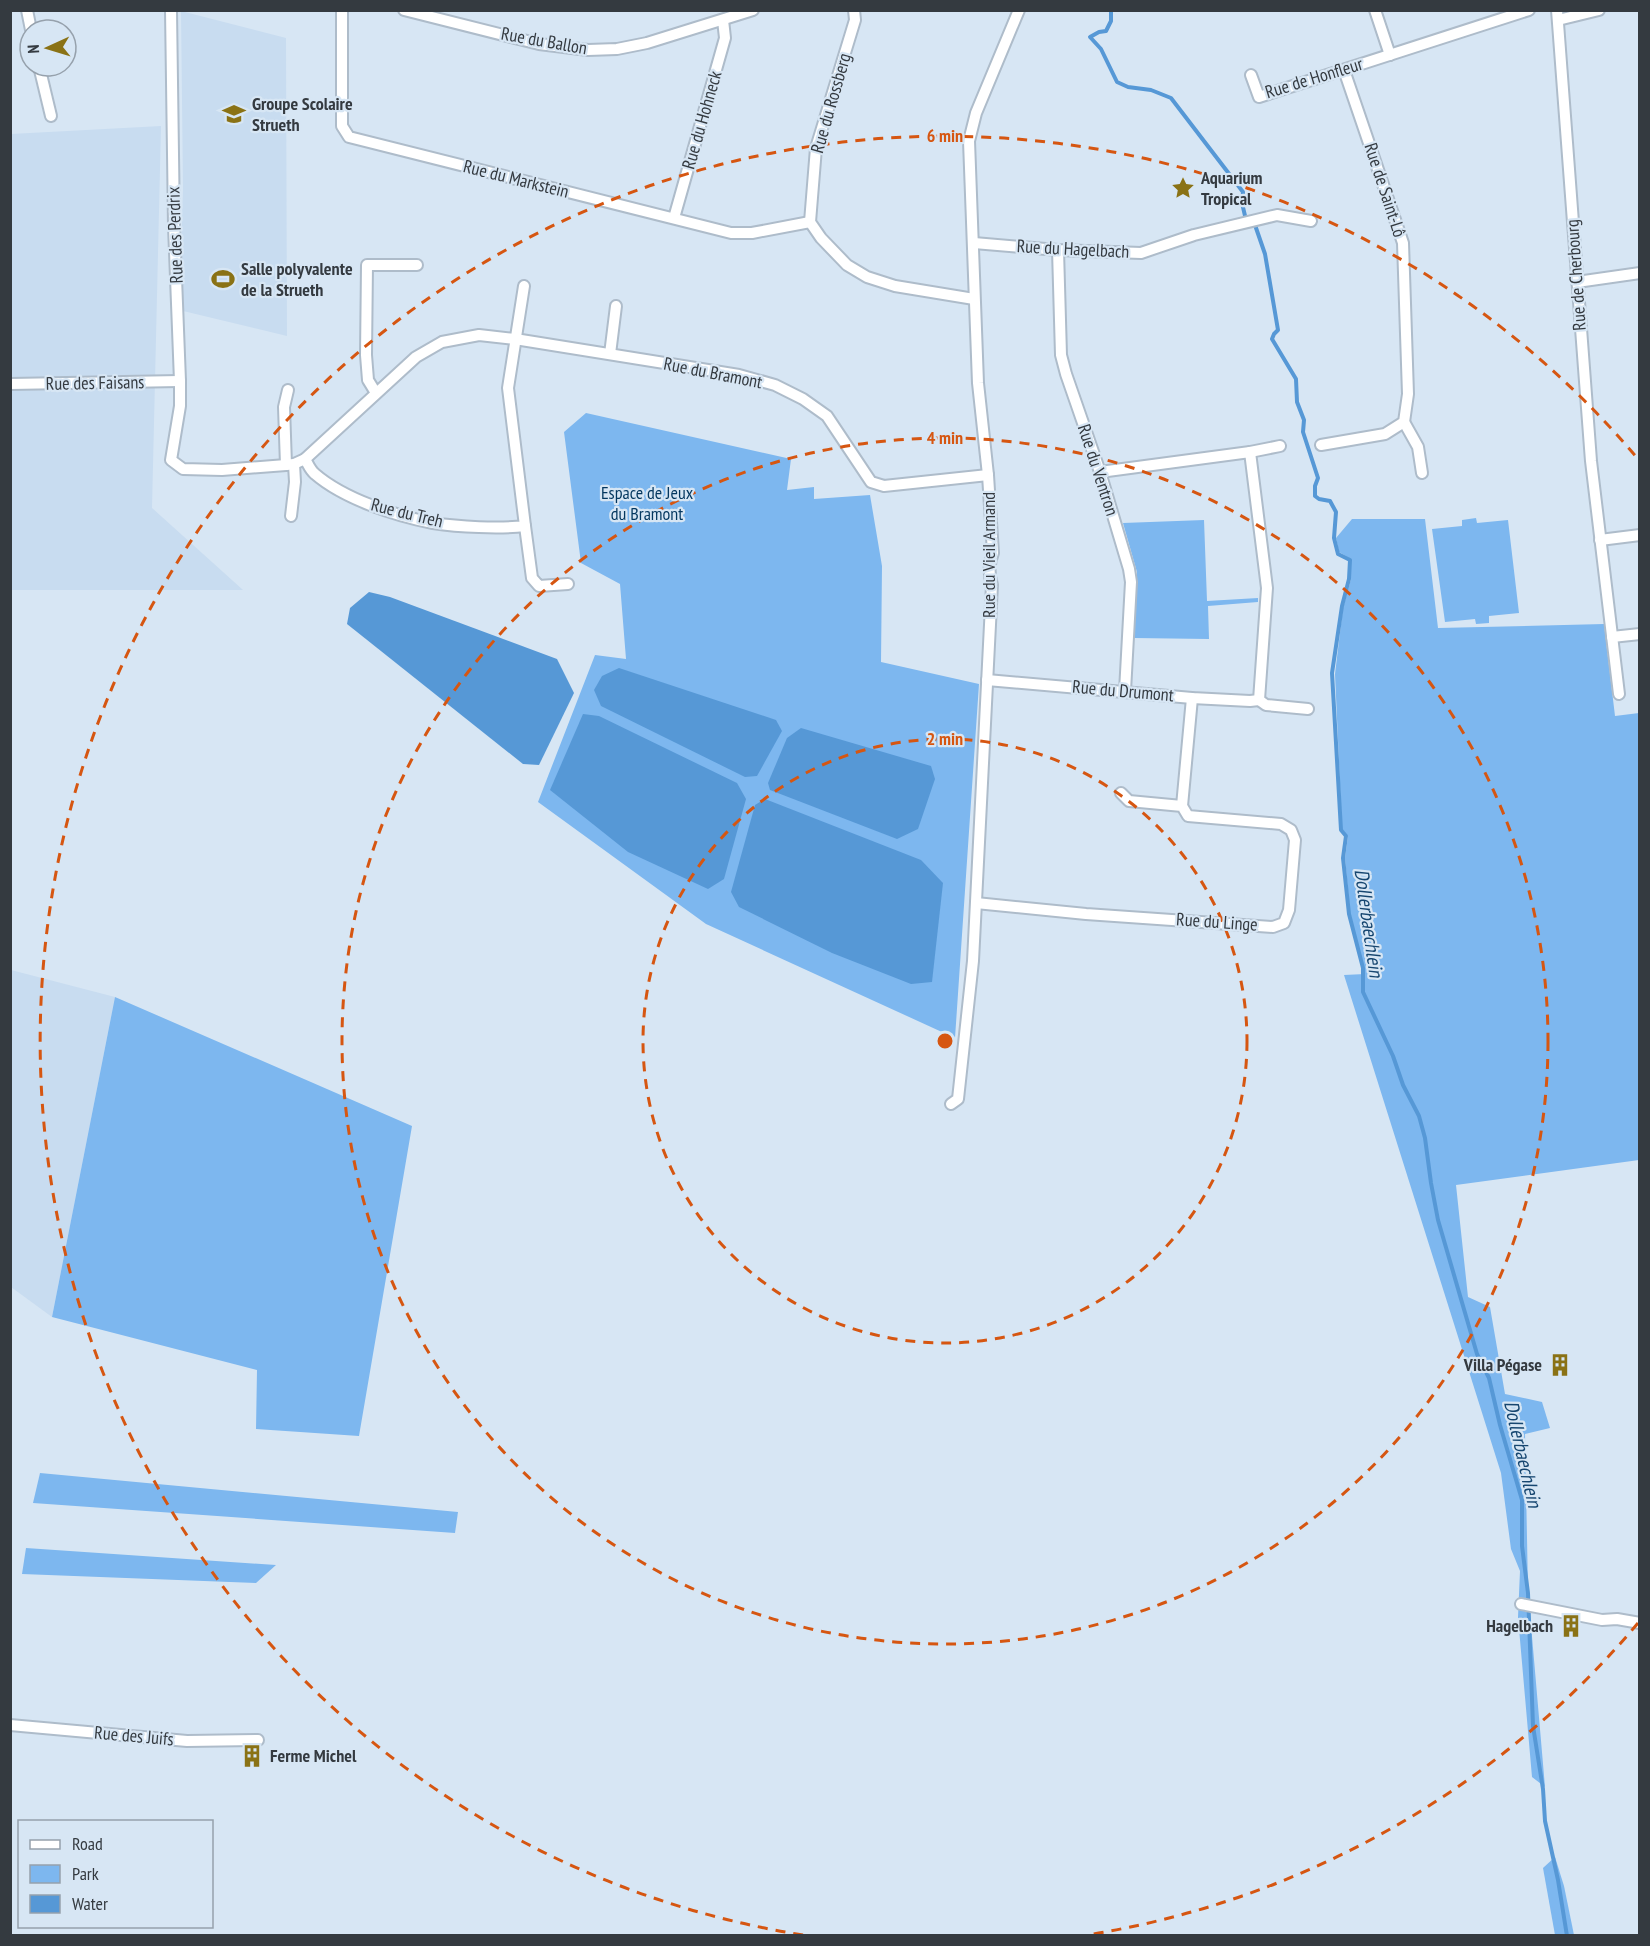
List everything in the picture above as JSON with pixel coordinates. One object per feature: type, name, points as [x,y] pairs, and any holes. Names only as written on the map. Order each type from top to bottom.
[{"type":"street","name":"Rue des Perdrix","points":[[171,10],[174,226],[180,381],[180,406],[171,460]]},
{"type":"street","name":"Rue du Markstein","points":[[342,10],[342,126],[348,137],[731,232],[752,233],[810,222]]},
{"type":"street","name":"Rue du Ballon","points":[[404,10],[539,44],[588,50],[617,49],[647,43],[753,10]]},
{"type":"street","name":"Rue du Rossberg","points":[[810,222],[816,148],[855,20],[854,10]]},
{"type":"street","name":"Rue du Vieil Armand","points":[[951,1104],[958,1099],[962,1078],[973,961],[992,585],[989,575],[993,553],[988,475],[978,383],[969,141],[976,113],[1019,10]]},
{"type":"street","points":[[1375,10],[1390,55]]},
{"type":"street","name":"Rue de Honfleur","points":[[1251,75],[1259,97],[1529,10]]},
{"type":"street","points":[[1557,15],[1599,10]]},
{"type":"street","name":"Rue de Cherbourg","points":[[1557,15],[1588,431],[1619,694]]},
{"type":"street","name":"Rue du Hohneck","points":[[674,218],[725,38],[723,21]]},
{"type":"street","name":"Rue de Saint-Lô","points":[[1344,70],[1403,243],[1408,394],[1404,422]]},
{"type":"street","points":[[42,78],[51,116]]},
{"type":"street","name":"Rue du Hagelbach","points":[[974,243],[1058,250],[1141,253],[1194,235],[1277,215],[1311,220]]},
{"type":"street","points":[[810,222],[821,238],[847,265],[867,277],[895,286],[974,299]]},
{"type":"street","name":"Rue du Ventron","points":[[1058,250],[1061,355],[1100,472],[1131,582],[1125,691]]},
{"type":"street","points":[[376,393],[368,380],[366,356],[367,265],[417,265]]},
{"type":"street","points":[[1577,282],[1640,273]]},
{"type":"street","points":[[524,286],[508,388],[532,578],[538,586],[568,584]]},
{"type":"street","points":[[609,354],[616,306]]},
{"type":"street","name":"Rue du Bramont","points":[[171,460],[183,469],[222,470],[290,464],[305,459],[416,357],[442,342],[479,335],[739,375],[775,386],[803,399],[827,416],[872,482],[884,486],[988,475]]},
{"type":"street","name":"Rue des Faisans","points":[[10,384],[180,381]]},
{"type":"street","points":[[288,390],[284,407],[290,464],[295,482],[291,516]]},
{"type":"street","points":[[1321,445],[1385,434],[1404,422],[1418,447],[1422,473]]},
{"type":"street","points":[[1100,472],[1280,446]]},
{"type":"street","points":[[1250,452],[1267,588],[1259,700]]},
{"type":"street","name":"Rue du Treh","points":[[305,459],[313,473],[345,494],[378,508],[434,523],[507,528],[525,526]]},
{"type":"street","points":[[1600,540],[1640,535]]},
{"type":"street","points":[[1612,637],[1640,634]]},
{"type":"street","name":"Rue du Drumont","points":[[987,680],[1192,698],[1259,700],[1266,705],[1308,709]]},
{"type":"street","points":[[1182,806],[1192,698]]},
{"type":"street","name":"Rue du Linge","points":[[976,903],[1086,914],[1273,927],[1284,923],[1289,910],[1295,840],[1291,830],[1281,824],[1188,816],[1182,806],[1129,801],[1121,794]]},
{"type":"street","points":[[1521,1604],[1602,1620],[1617,1619],[1640,1623]]},
{"type":"street","name":"Rue des Juifs","points":[[10,1725],[187,1741],[258,1740]]},
{"type":"shaded area","name":"Groupe Scolaire Strueth","points":[[181,11],[286,38],[287,336],[179,310],[183,189]]},
{"type":"shaded area","points":[[161,126],[152,508],[243,590],[11,590],[11,134]]},
{"type":"shaded area","points":[[11,970],[115,997],[52,1317],[11,1287]]},
{"type":"green space","name":"Espace de Jeux du Bramont","points":[[586,413],[791,459],[787,490],[814,487],[814,499],[870,495],[882,566],[881,662],[979,684],[955,1038],[706,924],[538,802],[595,655],[626,659],[620,584],[581,563],[564,432]]},
{"type":"green space","points":[[1476,518],[1477,523],[1508,520],[1519,613],[1489,616],[1489,623],[1476,624],[1475,619],[1445,622],[1432,529],[1462,526],[1462,520]]},
{"type":"green space","points":[[1352,519],[1425,519],[1438,628],[1604,624],[1615,716],[1639,713],[1639,1160],[1456,1185],[1468,1297],[1490,1307],[1505,1394],[1542,1402],[1550,1428],[1525,1434],[1528,1590],[1545,1787],[1532,1777],[1518,1617],[1520,1571],[1511,1549],[1501,1473],[1344,975],[1365,974],[1350,912],[1345,858],[1348,836],[1342,829],[1335,674],[1343,608],[1351,579],[1351,559],[1339,552],[1336,538]]},
{"type":"green space","points":[[1204,520],[1207,601],[1258,598],[1258,602],[1208,606],[1209,639],[1134,638],[1137,572],[1123,523]]},
{"type":"green space","points":[[115,997],[412,1126],[359,1436],[256,1429],[257,1370],[52,1317]]},
{"type":"green space","points":[[40,1473],[458,1512],[455,1533],[33,1503]]},
{"type":"green space","points":[[26,1548],[276,1565],[256,1583],[22,1574]]},
{"type":"green space","points":[[1555,1857],[1564,1886],[1574,1935],[1555,1935],[1543,1868]]},
{"type":"water","points":[[369,592],[390,597],[557,659],[574,693],[539,765],[523,764],[347,624],[350,608]]},
{"type":"water","points":[[619,668],[776,720],[782,731],[757,776],[745,777],[601,706],[594,690],[602,676]]},
{"type":"water","points":[[583,714],[599,716],[737,783],[746,799],[724,879],[708,889],[628,852],[550,790]]},
{"type":"water","points":[[801,728],[931,766],[935,779],[918,829],[897,839],[770,790],[768,783],[787,738]]},
{"type":"water","points":[[765,799],[921,860],[943,883],[932,982],[911,984],[832,953],[739,907],[731,892],[755,805]]},
{"type":"waterway","name":"Dollerbaechlein","points":[[1111,10],[1111,21],[1106,31],[1090,37],[1101,49],[1117,82],[1128,87],[1151,90],[1171,98],[1243,192],[1242,203],[1246,220]]},
{"type":"waterway","name":"Dollerbaechlein","points":[[1252,224],[1255,225],[1265,254],[1278,330],[1272,339],[1296,379],[1297,402],[1304,420],[1303,432],[1318,478],[1315,496],[1330,501],[1336,512],[1334,538],[1338,554],[1350,560],[1349,579],[1342,606],[1332,673],[1341,830],[1346,836],[1343,858],[1349,914],[1363,968],[1363,992],[1393,1056],[1403,1085],[1419,1116],[1425,1138],[1438,1220],[1477,1354],[1489,1378],[1522,1500],[1522,1546],[1528,1593],[1533,1726],[1543,1789],[1545,1821],[1567,1936]]},
{"type":"place","name":"Groupe Scolaire Strueth","points":[[234,114]]},
{"type":"place","name":"Aquarium Tropical","points":[[1183,188]]},
{"type":"place","name":"Salle polyvalente de la Strueth","points":[[223,279]]},
{"type":"place","name":"Villa Pégase","points":[[1560,1365]]},
{"type":"place","name":"Hagelbach","points":[[1571,1626]]},
{"type":"place","name":"Ferme Michel","points":[[252,1756]]}]
